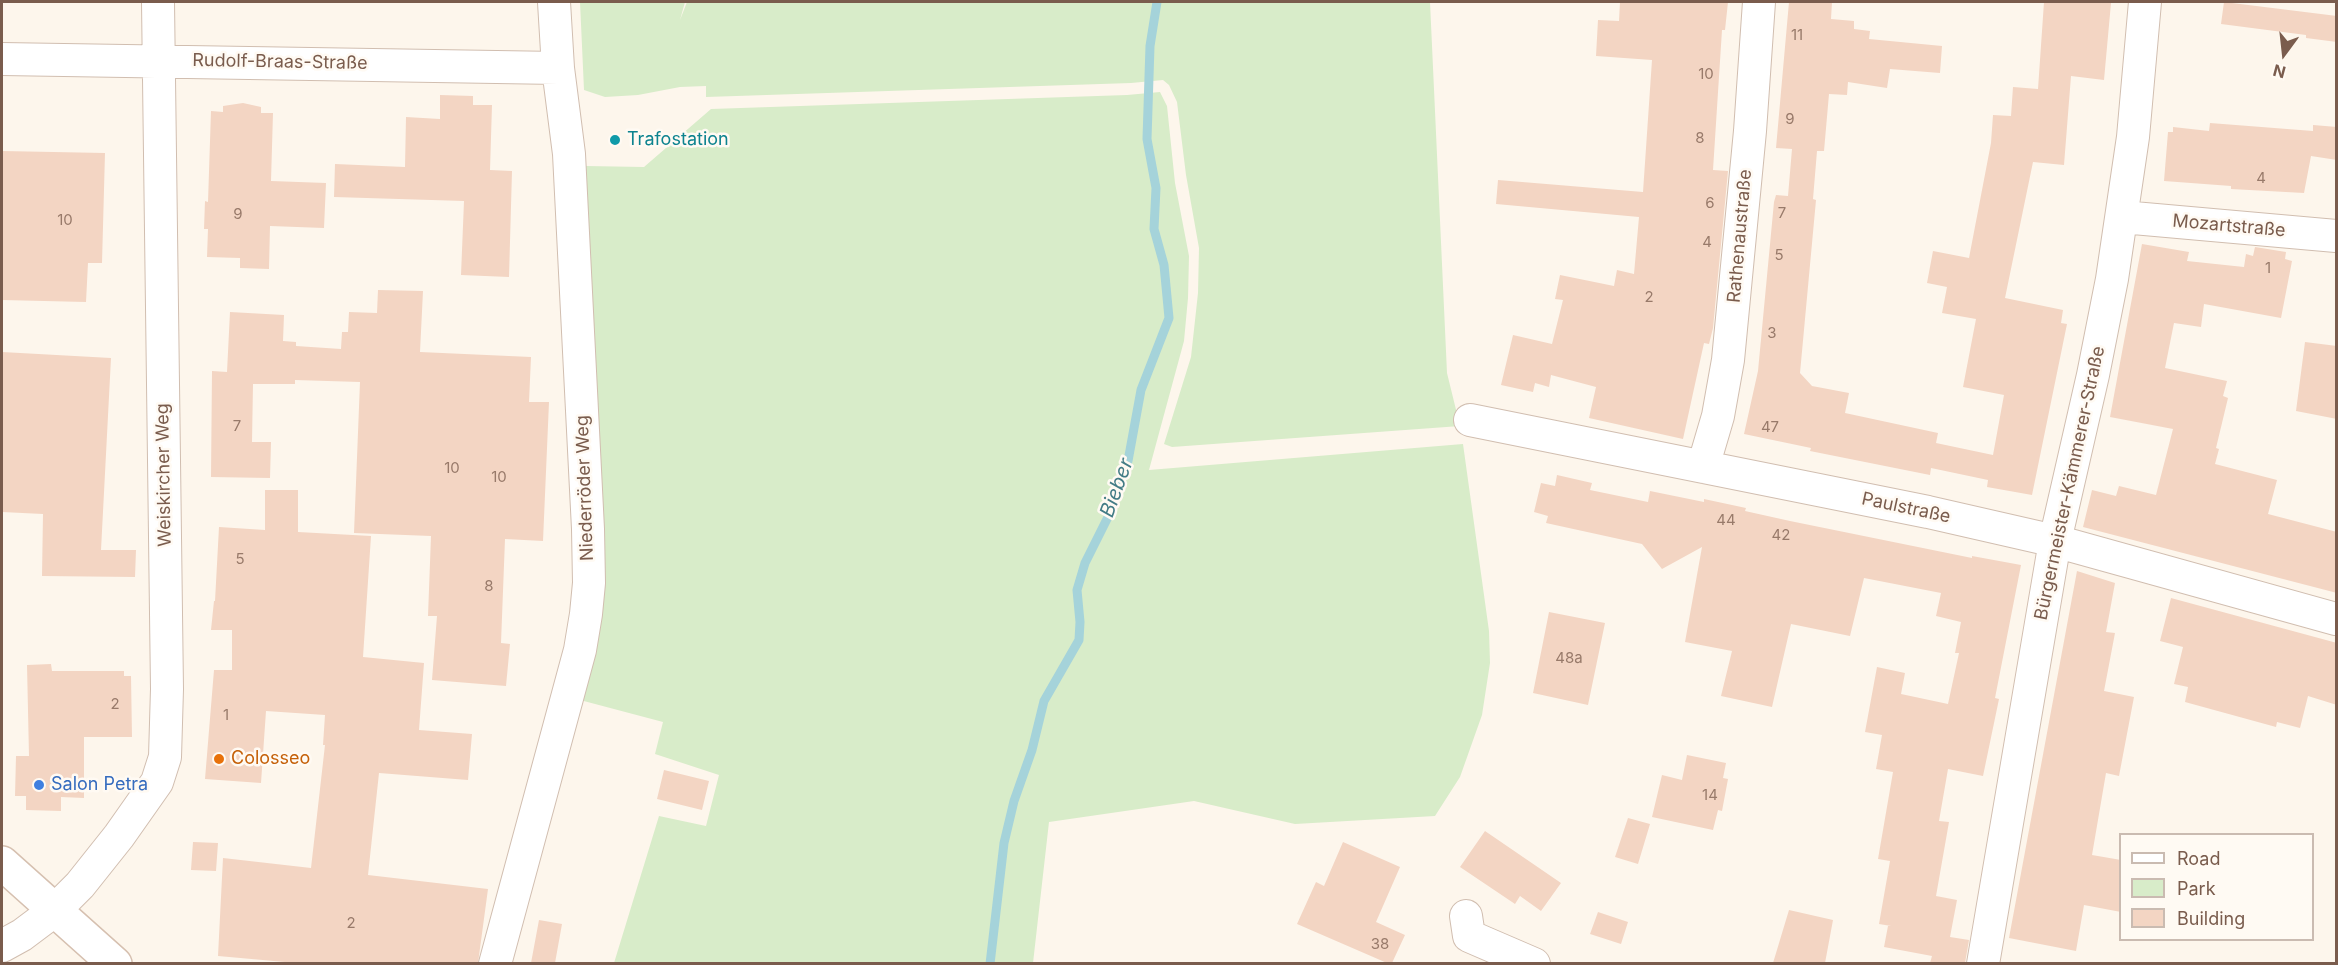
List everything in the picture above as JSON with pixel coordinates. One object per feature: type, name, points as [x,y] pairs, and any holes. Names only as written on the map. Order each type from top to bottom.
[{"type":"street","name":"Weiskircher Weg","points":[[2,946],[22,935],[54,911],[80,885],[158,782],[165,757],[167,689],[158,2]]},
{"type":"street","name":"Niederröder Weg","points":[[495,963],[580,650],[586,614],[588,530],[568,154],[558,68],[554,2]]},
{"type":"street","name":"Rathenaustraße","points":[[1703,467],[1718,416],[1728,360],[1750,131],[1759,2]]},
{"type":"street","name":"Bürgermeister-Kämmerer-Straße","points":[[1983,963],[2055,541],[2093,375],[2122,217],[2141,64],[2145,2]]},
{"type":"street","name":"Rudolf-Braas-Straße","points":[[2,58],[558,68]]},
{"type":"street","name":"Mozartstraße","points":[[2122,217],[2337,236]]},
{"type":"street","name":"Paulstraße","points":[[1470,420],[1928,512],[2055,541],[2337,619]]},
{"type":"street","points":[[2,863],[115,963]]},
{"type":"street","points":[[1466,916],[1469,936],[1534,963]]},
{"type":"green space","points":[[580,2],[685,2],[680,20],[687,2],[1430,2],[1447,373],[1460,426],[1172,447],[1164,444],[1191,357],[1198,293],[1199,248],[1186,175],[1177,102],[1169,85],[1163,80],[1131,83],[706,97],[706,86],[680,87],[638,95],[605,97],[584,90]]},
{"type":"green space","points":[[1160,92],[1167,106],[1175,183],[1189,256],[1188,298],[1184,341],[1149,470],[1463,444],[1489,631],[1490,663],[1482,715],[1460,777],[1435,816],[1295,824],[1194,801],[1049,822],[1033,963],[614,963],[659,816],[706,826],[719,775],[655,754],[663,722],[580,700],[602,536],[586,166],[644,167],[711,109]]},
{"type":"building","points":[[1620,2],[1728,2],[1725,30],[1722,30],[1713,170],[1728,171],[1713,328],[1709,344],[1704,343],[1683,439],[1589,418],[1596,387],[1551,375],[1549,387],[1535,383],[1533,392],[1501,385],[1513,335],[1552,344],[1563,300],[1555,299],[1560,275],[1614,286],[1617,270],[1634,274],[1639,217],[1496,204],[1498,180],[1643,192],[1652,60],[1596,56],[1598,20],[1619,21]]},
{"type":"building","points":[[1789,2],[1832,2],[1831,19],[1854,21],[1854,29],[1870,31],[1869,39],[1942,46],[1940,73],[1890,69],[1887,88],[1848,82],[1847,95],[1829,94],[1824,151],[1817,151],[1813,199],[1816,200],[1800,373],[1812,386],[1849,393],[1845,413],[1938,433],[1936,443],[1993,455],[2004,395],[1963,387],[1976,319],[1942,313],[1947,287],[1927,283],[1933,251],[1969,258],[1991,143],[1993,115],[2011,116],[2013,87],[2038,89],[2044,2],[2111,3],[2104,80],[2071,76],[2064,165],[2033,162],[2005,298],[2063,310],[2061,323],[2067,324],[2032,495],[1987,487],[1988,480],[1931,468],[1930,475],[1810,451],[1811,448],[1744,434],[1758,371],[1774,202],[1776,195],[1788,196],[1792,149],[1776,148]]},
{"type":"building","points":[[2224,2],[2337,16],[2337,42],[2306,38],[2306,35],[2221,24]]},
{"type":"building","points":[[440,95],[473,96],[473,105],[492,105],[490,170],[512,171],[509,277],[461,275],[464,201],[334,197],[335,164],[405,167],[406,117],[440,119]]},
{"type":"building","points":[[243,103],[261,107],[261,113],[273,113],[271,181],[326,183],[324,228],[270,226],[269,269],[240,268],[240,258],[207,257],[208,229],[204,229],[205,201],[208,202],[211,111],[223,112],[223,106]]},
{"type":"building","points":[[2210,123],[2313,131],[2313,125],[2337,127],[2337,160],[2311,156],[2304,193],[2231,189],[2231,186],[2164,181],[2168,132],[2173,132],[2173,127],[2209,131]]},
{"type":"building","points":[[2,151],[105,153],[102,263],[88,263],[86,302],[2,300]]},
{"type":"building","points":[[2142,244],[2189,252],[2187,261],[2244,267],[2246,254],[2253,256],[2255,247],[2286,252],[2285,259],[2292,261],[2281,318],[2204,304],[2201,327],[2174,323],[2165,368],[2227,381],[2223,396],[2228,398],[2216,448],[2219,449],[2215,464],[2277,480],[2268,514],[2337,532],[2337,593],[2083,527],[2092,490],[2116,496],[2119,486],[2156,495],[2173,429],[2110,417]]},
{"type":"building","points":[[378,290],[423,291],[420,352],[531,357],[529,402],[549,402],[543,541],[505,539],[501,643],[510,644],[506,686],[432,680],[437,616],[428,616],[431,536],[354,533],[360,382],[295,380],[295,384],[253,384],[252,442],[271,442],[270,478],[211,477],[212,371],[227,372],[230,312],[284,315],[283,341],[296,342],[296,346],[341,349],[342,332],[348,332],[349,312],[377,313]]},
{"type":"building","points":[[2305,342],[2337,346],[2337,419],[2296,411]]},
{"type":"building","points":[[2,352],[111,358],[101,550],[136,550],[135,577],[42,576],[43,514],[2,512]]},
{"type":"building","points":[[1557,475],[1592,483],[1590,490],[1648,502],[1650,491],[1704,502],[1704,499],[1790,521],[1972,558],[1972,556],[2021,565],[1995,698],[1999,699],[1983,776],[1948,769],[1939,821],[1949,822],[1936,896],[1957,900],[1950,937],[1969,940],[1965,963],[1930,963],[1932,956],[1884,947],[1888,926],[1891,926],[1879,924],[1890,861],[1878,859],[1893,772],[1876,769],[1882,735],[1865,732],[1877,667],[1905,673],[1901,694],[1948,704],[1959,653],[1955,653],[1961,622],[1936,616],[1941,593],[1864,578],[1850,636],[1791,624],[1772,707],[1721,696],[1732,651],[1685,642],[1702,547],[1662,569],[1642,544],[1546,523],[1548,516],[1534,512],[1541,483],[1555,486]]},
{"type":"building","points":[[265,490],[298,490],[298,532],[371,536],[363,657],[424,663],[419,730],[472,734],[468,780],[379,773],[368,875],[488,889],[478,963],[296,963],[218,956],[223,858],[311,868],[325,745],[323,745],[325,715],[266,711],[261,783],[205,779],[214,670],[232,670],[232,630],[211,630],[219,527],[265,530]]},
{"type":"building","points":[[2077,571],[2115,583],[2106,632],[2115,633],[2104,691],[2134,697],[2119,776],[2106,773],[2092,855],[2119,860],[2119,912],[2084,905],[2076,951],[2009,938]]},
{"type":"building","points":[[2171,598],[2337,643],[2337,705],[2308,696],[2300,728],[2277,722],[2276,727],[2185,702],[2188,687],[2174,684],[2183,647],[2160,641]]},
{"type":"building","points":[[1549,612],[1605,623],[1588,705],[1533,693]]},
{"type":"building","points":[[51,664],[52,671],[124,671],[124,676],[131,676],[132,737],[84,737],[84,798],[61,797],[61,811],[26,810],[26,796],[15,796],[16,756],[29,756],[27,665]]},
{"type":"building","points":[[1687,755],[1726,763],[1723,778],[1728,779],[1722,811],[1718,810],[1713,830],[1652,817],[1662,775],[1682,780]]},
{"type":"building","points":[[664,770],[709,781],[702,810],[657,799]]},
{"type":"building","points":[[1628,818],[1650,824],[1638,864],[1615,857]]},
{"type":"building","points":[[1485,831],[1561,883],[1541,911],[1520,896],[1515,904],[1460,867]]},
{"type":"building","points":[[193,842],[218,843],[216,871],[191,870]]},
{"type":"building","points":[[1343,842],[1400,867],[1376,922],[1405,935],[1392,963],[1387,963],[1297,924],[1316,882],[1324,886]]},
{"type":"building","points":[[1789,910],[1833,920],[1825,963],[1773,963]]},
{"type":"building","points":[[1598,912],[1628,922],[1621,944],[1590,934]]},
{"type":"building","points":[[539,920],[562,924],[555,963],[531,963]]},
{"type":"waterway","name":"Bieber","points":[[990,964],[1004,843],[1014,801],[1032,750],[1044,701],[1079,640],[1077,590],[1085,563],[1108,517],[1128,461],[1141,390],[1169,318],[1164,265],[1154,229],[1156,188],[1147,139],[1150,46],[1157,2]]},
{"type":"place","name":"Trafostation","points":[[615,140]]},
{"type":"place","name":"Colosseo","points":[[219,759]]},
{"type":"place","name":"Salon Petra","points":[[39,785]]}]
